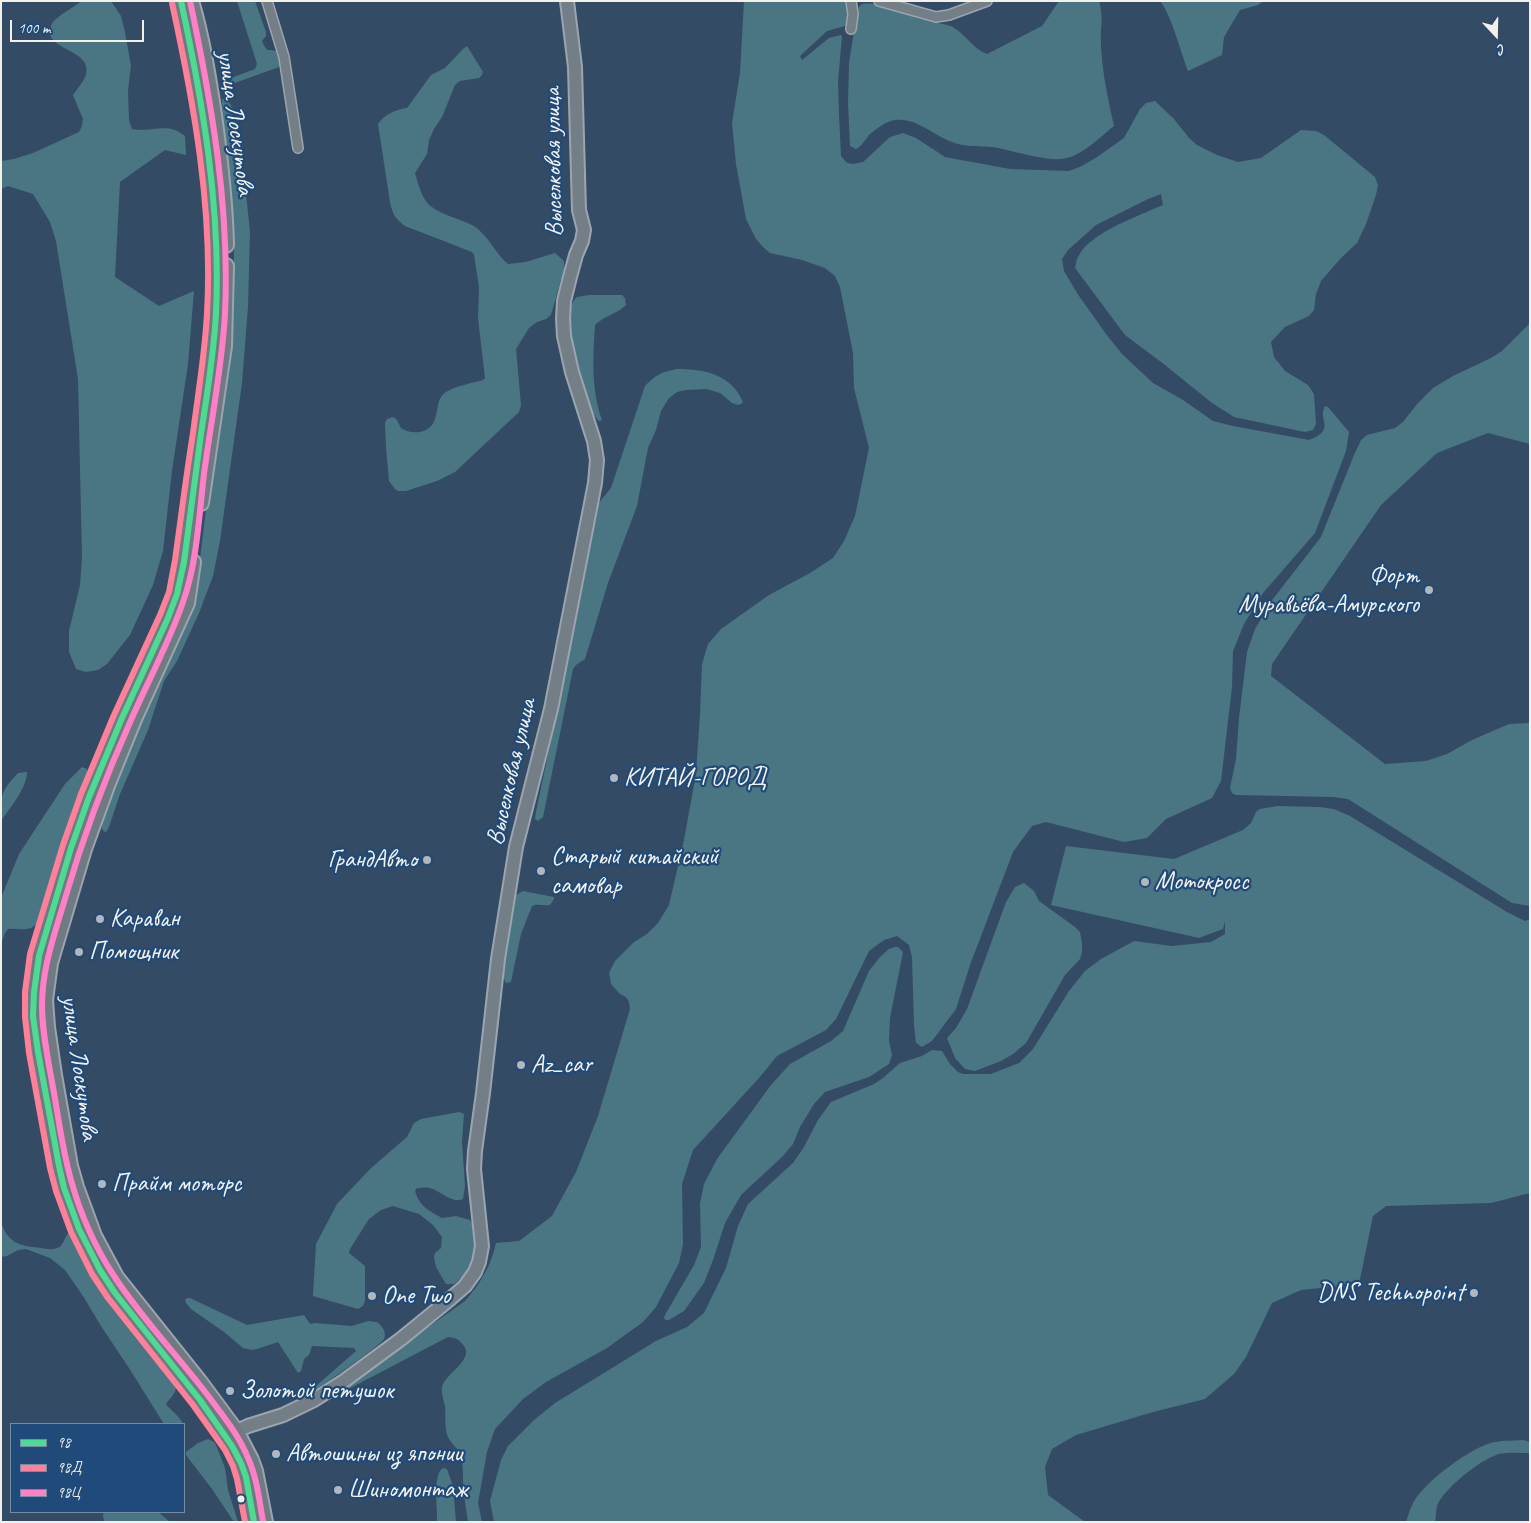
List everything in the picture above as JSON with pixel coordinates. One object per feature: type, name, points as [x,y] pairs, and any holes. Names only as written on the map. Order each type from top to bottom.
[{"type":"main road","name":"улица Лоскутова","points":[[181,1],[197,76],[213,192],[217,260],[216,314],[211,367],[186,554],[177,594],[168,618],[122,718],[89,797],[71,848],[39,956],[35,973],[33,1006],[45,1089],[64,1188],[89,1250],[114,1293],[190,1387],[231,1434]]},
{"type":"main road","name":"улица Лоскутова","points":[[191,1],[208,72],[220,157],[225,209],[226,288],[224,346],[187,602],[134,719],[84,849],[50,963],[45,1000],[51,1056],[70,1166],[94,1236],[116,1277],[193,1374],[231,1434]]},
{"type":"main road","points":[[231,1434],[246,1480],[254,1522]]},
{"type":"main road","points":[[231,1434],[251,1460],[256,1471],[265,1522]]},
{"type":"street","points":[[267,1],[284,57],[298,148]]},
{"type":"street","name":"Выселковая улица","points":[[231,1434],[283,1415],[314,1400],[344,1381],[401,1339],[465,1286],[479,1262],[482,1246],[474,1151],[483,1092],[498,959],[516,847],[551,709],[568,628],[595,483],[597,460],[591,432],[572,372],[564,336],[563,319],[566,293],[584,230],[579,210],[575,68],[567,1]]},
{"type":"street","points":[[851,1],[854,14],[851,29]]},
{"type":"street","points":[[879,1],[936,16],[949,15],[987,1]]},
{"type":"shaded area","points":[[82,1],[111,1],[121,16],[131,66],[128,90],[129,120],[132,129],[166,128],[185,136],[186,155],[165,150],[120,182],[115,277],[159,306],[194,291],[188,364],[172,471],[163,551],[153,585],[130,635],[107,664],[98,670],[86,672],[76,669],[69,652],[69,631],[80,585],[82,557],[78,379],[56,241],[50,222],[33,194],[8,186],[1,189],[1,161],[33,153],[79,132],[82,126],[83,119],[73,95],[86,75],[86,66],[77,55],[55,42],[51,36],[50,29],[55,20]]},
{"type":"shaded area","points":[[237,1],[255,1],[266,32],[266,36],[262,41],[267,49],[278,52],[281,63],[279,67],[232,84],[229,82],[231,78],[255,69],[257,64]]},
{"type":"shaded area","points":[[744,1],[849,1],[848,25],[827,31],[800,56],[802,60],[829,38],[842,36],[838,82],[839,115],[841,156],[847,163],[863,162],[890,137],[903,133],[916,138],[945,157],[1010,169],[1069,171],[1097,157],[1124,138],[1140,109],[1146,103],[1155,101],[1197,145],[1217,155],[1238,162],[1261,158],[1301,130],[1316,131],[1324,135],[1375,177],[1378,185],[1366,224],[1357,243],[1321,281],[1316,294],[1314,310],[1309,316],[1285,327],[1271,342],[1274,357],[1285,371],[1308,385],[1314,394],[1316,424],[1313,430],[1305,432],[1234,417],[1212,403],[1125,335],[1075,268],[1078,257],[1084,248],[1104,232],[1163,205],[1161,194],[1096,225],[1068,250],[1062,259],[1064,271],[1106,334],[1122,354],[1153,383],[1183,400],[1213,421],[1309,440],[1322,432],[1324,428],[1323,411],[1325,406],[1328,407],[1349,432],[1346,451],[1315,533],[1263,593],[1244,624],[1233,651],[1232,687],[1221,781],[1212,798],[1166,819],[1147,838],[1124,842],[1046,822],[1032,826],[1013,852],[970,965],[956,1009],[932,1041],[922,1047],[916,1043],[912,957],[909,945],[897,936],[884,940],[869,951],[836,1019],[826,1030],[777,1056],[693,1150],[682,1184],[683,1244],[679,1263],[656,1307],[643,1322],[607,1348],[546,1382],[523,1399],[495,1429],[487,1452],[478,1503],[482,1522],[468,1522],[461,1456],[449,1440],[442,1394],[444,1382],[465,1356],[466,1351],[461,1342],[455,1338],[448,1337],[337,1395],[335,1393],[465,1301],[484,1274],[496,1243],[519,1241],[552,1216],[576,1172],[598,1116],[630,1009],[626,997],[620,994],[611,984],[609,973],[615,961],[634,942],[647,934],[658,923],[669,905],[684,840],[696,774],[702,664],[708,644],[721,629],[769,595],[833,558],[844,541],[855,516],[869,448],[854,388],[853,353],[840,287],[835,276],[825,268],[802,260],[770,253],[756,239],[746,219],[736,164],[732,123],[740,73]]},
{"type":"shaded area","points":[[1059,1],[1099,1],[1102,18],[1101,44],[1103,65],[1114,126],[1086,149],[1067,158],[1040,158],[992,147],[959,144],[911,121],[903,120],[895,120],[881,126],[869,135],[862,145],[856,149],[850,146],[849,63],[857,13],[862,4],[888,7],[951,26],[977,49],[987,54],[1042,26]]},
{"type":"shaded area","points":[[1160,1],[1263,1],[1258,5],[1240,10],[1224,37],[1222,55],[1188,71],[1172,24]]},
{"type":"shaded area","points":[[467,46],[483,72],[479,78],[460,81],[455,85],[442,117],[429,140],[427,154],[415,173],[421,193],[434,209],[471,224],[478,229],[508,264],[526,262],[555,253],[564,261],[564,269],[551,315],[529,328],[516,349],[521,405],[519,412],[455,472],[437,481],[406,491],[398,491],[389,481],[385,423],[387,419],[395,418],[401,428],[420,432],[432,425],[439,402],[446,392],[485,378],[478,318],[479,287],[474,255],[472,252],[405,226],[393,213],[378,124],[391,113],[407,108],[431,75],[445,68]]},
{"type":"shaded area","points":[[222,99],[226,99],[233,109],[245,184],[250,232],[248,307],[242,383],[220,541],[213,576],[199,613],[177,661],[164,681],[148,730],[120,794],[109,827],[105,832],[102,829],[102,824],[123,760],[175,641],[188,619],[197,584],[214,442],[226,374],[234,302],[234,234],[223,132]]},
{"type":"shaded area","points":[[622,295],[625,298],[626,305],[595,325],[594,385],[602,420],[599,421],[585,397],[570,339],[569,321],[571,307],[577,297]]},
{"type":"shaded area","points":[[1530,323],[1530,444],[1488,433],[1437,453],[1381,505],[1272,664],[1271,676],[1385,764],[1426,761],[1447,754],[1472,740],[1509,724],[1530,723],[1530,906],[1512,903],[1348,799],[1236,795],[1232,793],[1230,788],[1236,759],[1247,652],[1255,629],[1273,599],[1321,537],[1361,440],[1367,435],[1395,428],[1403,422],[1433,388],[1502,351]]},
{"type":"shaded area","points":[[677,369],[707,372],[724,379],[738,393],[743,402],[738,405],[732,403],[720,393],[706,389],[686,390],[677,392],[669,398],[661,411],[656,430],[648,448],[637,506],[608,583],[585,659],[573,669],[543,817],[538,821],[535,819],[536,812],[598,504],[611,488],[645,386],[659,374]]},
{"type":"shaded area","points":[[82,767],[87,769],[87,773],[50,880],[38,922],[28,929],[8,929],[1,944],[1,898],[19,854],[65,784]]},
{"type":"shaded area","points":[[27,772],[21,791],[1,821],[2,799],[5,790],[18,773]]},
{"type":"shaded area","points":[[1277,806],[1334,809],[1350,816],[1507,912],[1525,921],[1530,919],[1530,1193],[1491,1203],[1386,1206],[1373,1216],[1359,1284],[1301,1290],[1272,1303],[1246,1357],[1234,1374],[1205,1399],[1076,1435],[1052,1449],[1045,1467],[1048,1495],[1085,1522],[494,1522],[490,1501],[501,1460],[508,1446],[534,1420],[555,1403],[656,1341],[687,1327],[704,1313],[726,1268],[738,1226],[748,1204],[793,1163],[818,1120],[831,1102],[874,1084],[900,1063],[922,1056],[932,1050],[942,1051],[950,1064],[963,1074],[991,1074],[1019,1063],[1033,1049],[1069,991],[1085,971],[1101,959],[1134,941],[1172,946],[1211,942],[1225,934],[1225,921],[1223,929],[1199,938],[1051,905],[1066,846],[1174,859],[1243,830],[1251,823],[1256,812],[1260,809]]},
{"type":"shaded area","points":[[1024,883],[1034,891],[1039,901],[1080,932],[1082,952],[1080,959],[1065,975],[1026,1043],[1001,1061],[975,1071],[965,1069],[955,1058],[947,1038],[956,1028],[967,1009],[1006,902],[1015,887]]},
{"type":"shaded area","points":[[523,891],[554,897],[554,899],[550,905],[532,906],[521,934],[511,982],[506,983],[503,977],[513,900],[516,895]]},
{"type":"shaded area","points":[[898,947],[903,952],[890,1018],[889,1041],[892,1055],[889,1064],[869,1077],[825,1092],[814,1104],[800,1127],[793,1144],[783,1156],[741,1195],[725,1223],[704,1283],[684,1311],[666,1320],[664,1318],[665,1315],[694,1265],[701,1247],[700,1203],[704,1184],[717,1159],[771,1085],[790,1064],[831,1041],[843,1031],[869,971],[880,957],[889,949]]},
{"type":"shaded area","points":[[459,1112],[464,1114],[462,1142],[465,1186],[463,1199],[451,1199],[428,1188],[417,1188],[415,1191],[422,1204],[442,1218],[456,1216],[470,1220],[474,1228],[476,1246],[471,1263],[461,1278],[454,1284],[446,1284],[436,1267],[434,1257],[435,1253],[441,1248],[442,1237],[433,1225],[419,1214],[393,1206],[381,1210],[369,1219],[350,1249],[349,1253],[365,1266],[365,1301],[363,1306],[358,1309],[313,1296],[316,1244],[337,1204],[370,1169],[407,1137],[414,1123],[421,1119]]},
{"type":"shaded area","points":[[1,1222],[11,1239],[21,1245],[34,1247],[53,1249],[60,1247],[71,1231],[76,1233],[91,1270],[109,1300],[122,1319],[175,1381],[175,1391],[166,1404],[182,1423],[163,1423],[65,1270],[50,1258],[26,1249],[1,1257]]},
{"type":"shaded area","points":[[187,1298],[247,1325],[304,1315],[310,1324],[352,1326],[368,1321],[377,1322],[384,1329],[385,1336],[380,1343],[361,1358],[308,1394],[356,1351],[354,1348],[312,1346],[309,1355],[304,1359],[301,1371],[298,1373],[278,1342],[252,1350],[243,1348],[191,1309],[186,1303],[185,1300]]},
{"type":"shaded area","points":[[208,1439],[216,1445],[225,1468],[228,1490],[238,1522],[234,1522],[186,1455],[186,1452],[198,1443]]},
{"type":"shaded area","points":[[1523,1440],[1530,1442],[1530,1453],[1503,1453],[1491,1457],[1473,1468],[1455,1483],[1437,1506],[1435,1522],[1406,1522],[1412,1505],[1419,1495],[1427,1485],[1450,1466],[1485,1445],[1498,1441]]},
{"type":"shaded area","points":[[443,1468],[447,1469],[453,1486],[456,1522],[437,1522],[436,1492],[438,1477]]},
{"type":"shaded area","points":[[104,1513],[159,1513],[170,1522],[104,1522]]},
{"type":"transit line","name":"98","points":[[181,1],[209,156],[216,235],[217,274],[212,359],[184,562],[177,594],[168,618],[122,718],[89,797],[71,848],[39,956],[33,1016],[59,1166],[64,1188],[79,1229],[100,1270],[115,1293],[200,1400],[232,1446],[246,1477],[254,1522]]},
{"type":"transit line","name":"98Ц","points":[[190,1],[218,157],[225,235],[226,275],[221,354],[197,539],[188,587],[177,617],[112,765],[78,856],[46,966],[42,1016],[61,1137],[75,1192],[89,1230],[107,1265],[125,1292],[197,1382],[235,1434],[254,1473],[263,1521]]},
{"type":"transit line","name":"98Д","points":[[172,3],[188,79],[200,157],[207,235],[208,274],[203,358],[175,560],[169,592],[160,615],[114,715],[81,794],[63,845],[30,954],[25,992],[25,1017],[29,1053],[50,1168],[71,1232],[92,1274],[108,1298],[193,1405],[225,1450],[237,1479],[245,1522]]},
{"type":"place","name":"Форт Муравьёва-Амурского","points":[[1429,590]]},
{"type":"place","name":"КИТАЙ-ГОРОД","points":[[614,778]]},
{"type":"place","name":"ГрандАвто","points":[[427,860]]},
{"type":"place","name":"Старый китайский самовар","points":[[541,871]]},
{"type":"place","name":"Мотокросс","points":[[1145,882]]},
{"type":"place","name":"Караван","points":[[100,919]]},
{"type":"place","name":"Помощник","points":[[79,952]]},
{"type":"place","name":"Az_car","points":[[521,1065]]},
{"type":"place","name":"Прайм моторс","points":[[102,1184]]},
{"type":"place","name":"DNS Technopoint","points":[[1474,1293]]},
{"type":"place","name":"One Two","points":[[372,1296]]},
{"type":"place","name":"Золотой петушок","points":[[230,1391]]},
{"type":"place","name":"Автошины из японии","points":[[276,1454]]},
{"type":"place","name":"Шиномонтаж","points":[[338,1490]]}]
